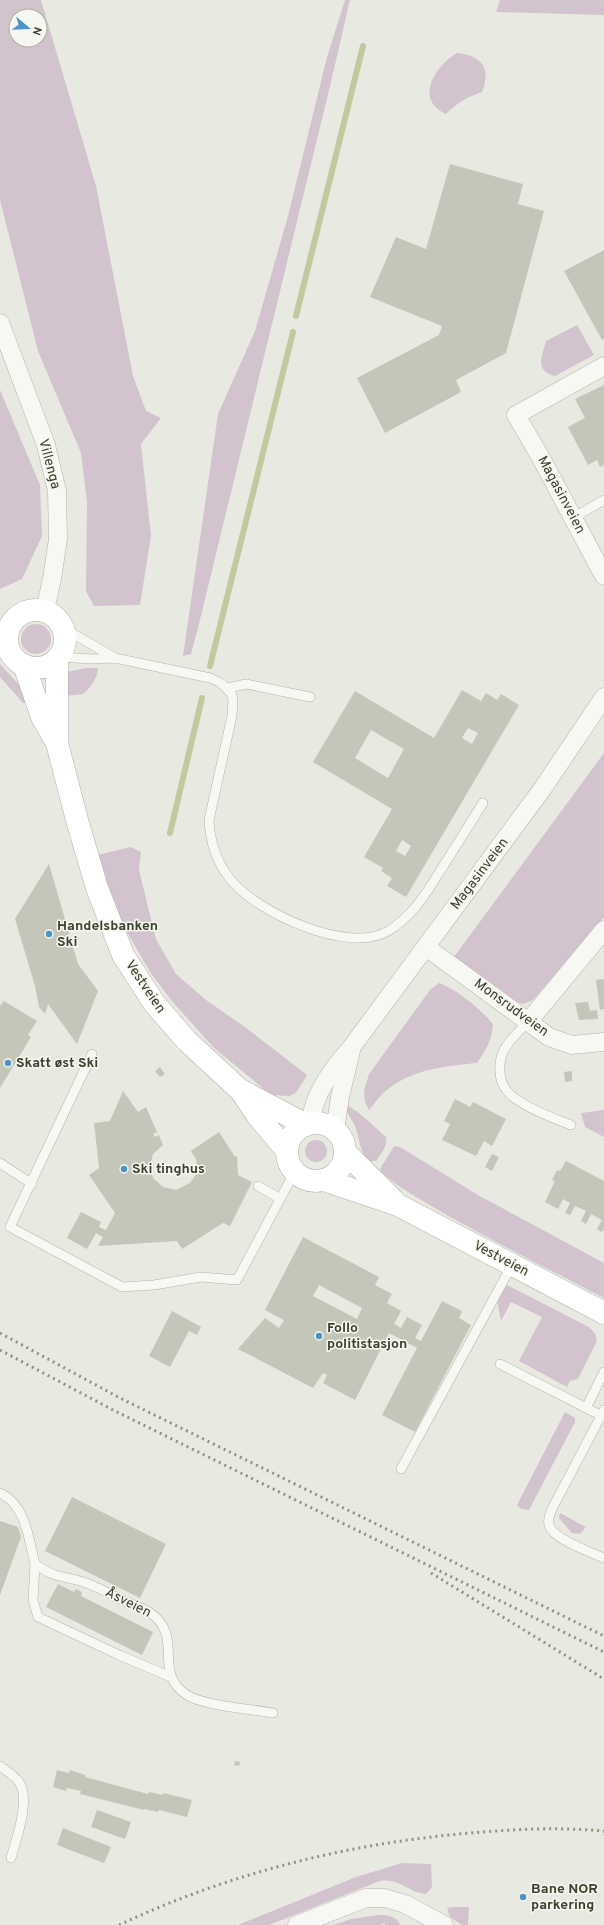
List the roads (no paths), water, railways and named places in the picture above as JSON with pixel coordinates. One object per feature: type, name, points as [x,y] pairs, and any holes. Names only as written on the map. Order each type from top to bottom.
[{"type":"street","name":"Villenga","points":[[0,323],[46,445],[57,490],[58,539],[52,579],[45,610]]},
{"type":"street","name":"Magasinveien","points":[[604,366],[516,415],[541,458],[604,576]]},
{"type":"street","name":"Vestveien","points":[[45,610],[27,610],[10,614],[13,620],[7,636],[11,655],[42,717],[57,743]]},
{"type":"street","points":[[45,610],[54,616],[63,628]]},
{"type":"street","name":"Vestveien","points":[[63,628],[65,634],[64,645],[58,658],[57,743],[76,820],[97,888],[123,955],[140,984],[171,1024],[241,1091],[257,1115],[305,1178],[317,1181],[324,1180],[398,1205],[604,1313]]},
{"type":"street","points":[[11,655],[41,667],[50,664],[58,658]]},
{"type":"street","name":"Magasinveien","points":[[308,1124],[321,1087],[335,1066],[351,1048],[543,788],[604,698]]},
{"type":"street","points":[[528,1022],[604,930]]},
{"type":"street","name":"Monsrudveien","points":[[426,947],[549,1037],[564,1043],[578,1045],[604,1042]]},
{"type":"street","name":"Magasinveien","points":[[335,1130],[338,1102],[351,1048]]},
{"type":"street","name":"Vestveien","points":[[241,1091],[308,1124],[323,1124],[335,1130],[342,1139],[345,1152],[398,1205]]},
{"type":"street","points":[[291,1161],[291,1138],[296,1132],[308,1124]]},
{"type":"street","points":[[324,1180],[332,1176],[339,1169],[345,1152]]},
{"type":"street","points":[[296,1925],[366,1898],[386,1898],[405,1904],[444,1925]]},
{"type":"lane","points":[[573,518],[604,500]]},
{"type":"lane","points":[[63,628],[115,658]]},
{"type":"lane","points":[[58,658],[115,658],[193,673],[216,680],[228,688],[233,700],[234,708],[211,808],[210,828],[212,844],[220,864],[231,880],[265,907],[285,918],[321,932],[348,938],[367,938],[386,932],[406,918],[422,898],[483,803]]},
{"type":"lane","points":[[228,688],[246,684],[310,697]]},
{"type":"lane","points":[[528,1022],[508,1044],[503,1054],[500,1071],[503,1084],[507,1091],[516,1098],[550,1117],[571,1125]]},
{"type":"lane","points":[[92,1054],[32,1184],[10,1227],[122,1286],[154,1285],[201,1277],[237,1280],[279,1198],[291,1161]]},
{"type":"lane","points":[[0,1163],[32,1184]]},
{"type":"lane","points":[[258,1186],[279,1198]]},
{"type":"lane","points":[[401,1469],[512,1265]]},
{"type":"lane","points":[[500,1364],[586,1408],[603,1414],[553,1508],[549,1519],[551,1529],[562,1538],[604,1558]]},
{"type":"lane","points":[[586,1408],[604,1372]]},
{"type":"lane","points":[[0,1493],[14,1504],[21,1514],[35,1564],[33,1600],[38,1617],[119,1656],[171,1678],[187,1695],[198,1700],[273,1713]]},
{"type":"lane","name":"Åsveien","points":[[35,1564],[56,1576],[92,1585],[137,1606],[158,1618],[166,1628],[169,1640],[168,1664],[171,1678]]},
{"type":"lane","points":[[0,1766],[20,1783],[23,1795],[24,1808],[11,1858]]},
{"type":"waterway","points":[[296,316],[363,46]]},
{"type":"waterway","points":[[210,666],[293,332]]},
{"type":"waterway","points":[[170,833],[202,698]]},
{"type":"railway","points":[[0,1333],[120,1398],[604,1636]]},
{"type":"railway","points":[[0,1350],[113,1410],[604,1652]]},
{"type":"railway","points":[[431,1573],[604,1679]]},
{"type":"railway","points":[[119,1925],[204,1890],[247,1876],[291,1863],[380,1844],[425,1838],[521,1830],[554,1829],[604,1831]]},
{"type":"place","name":"Handelsbanken Ski","points":[[49,934]]},
{"type":"place","name":"Skatt øst Ski","points":[[8,1063]]},
{"type":"place","name":"Ski tinghus","points":[[124,1169]]},
{"type":"place","name":"Follo politistasjon","points":[[319,1336]]},
{"type":"place","name":"Bane NOR parkering","points":[[523,1897]]}]
